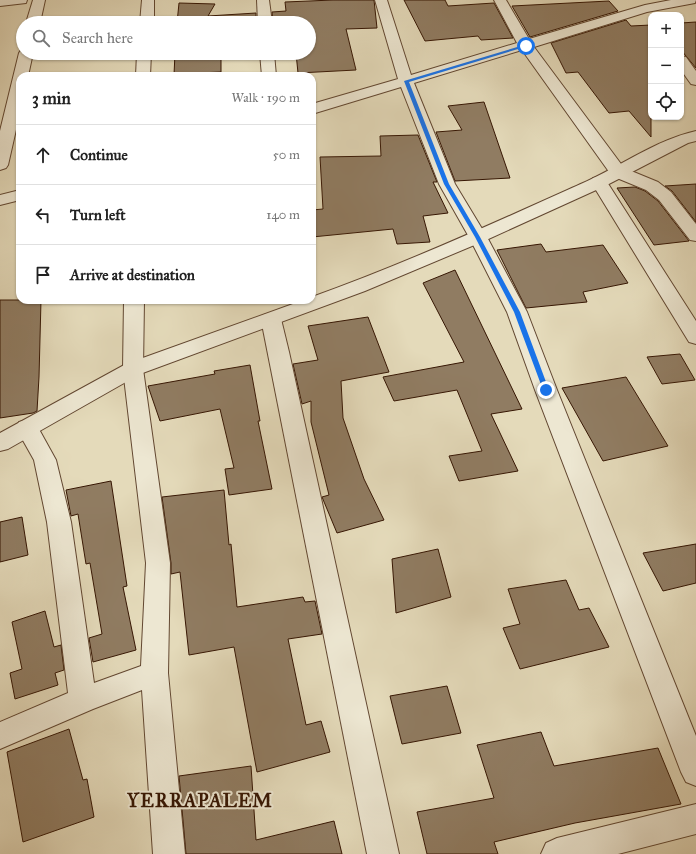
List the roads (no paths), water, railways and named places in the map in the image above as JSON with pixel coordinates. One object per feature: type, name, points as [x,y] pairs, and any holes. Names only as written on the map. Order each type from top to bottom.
[{"type":"street","points":[[0,2],[21,0]]},
{"type":"street","points":[[35,16],[38,0]]},
{"type":"street","points":[[147,16],[148,0]]},
{"type":"street","points":[[263,0],[264,16]]},
{"type":"street","points":[[381,0],[406,81],[447,184],[478,237],[517,312],[546,390],[696,772]]},
{"type":"street","points":[[500,0],[526,46],[618,172],[652,186],[665,196],[696,236]]},
{"type":"street","points":[[316,108],[526,46],[644,9],[690,0]]},
{"type":"street","points":[[22,72],[24,60]]},
{"type":"street","points":[[142,72],[143,60]]},
{"type":"street","points":[[268,60],[269,72]]},
{"type":"street","points":[[684,64],[696,81]]},
{"type":"street","points":[[0,165],[16,96]]},
{"type":"street","points":[[316,301],[358,287],[478,237],[599,182],[683,139],[696,136]]},
{"type":"street","points":[[599,182],[696,337]]},
{"type":"street","points":[[0,200],[16,195]]},
{"type":"street","points":[[134,304],[134,369],[158,563],[154,674],[168,854]]},
{"type":"street","points":[[0,443],[134,369],[271,319],[307,304]]},
{"type":"street","points":[[271,319],[383,854]]},
{"type":"street","points":[[27,428],[45,460],[59,522],[83,700]]},
{"type":"street","points":[[0,736],[83,700],[154,674]]},
{"type":"street","points":[[557,854],[696,819]]},
{"type":"district","name":"YERRAPALEM","points":[[200,800]]}]
